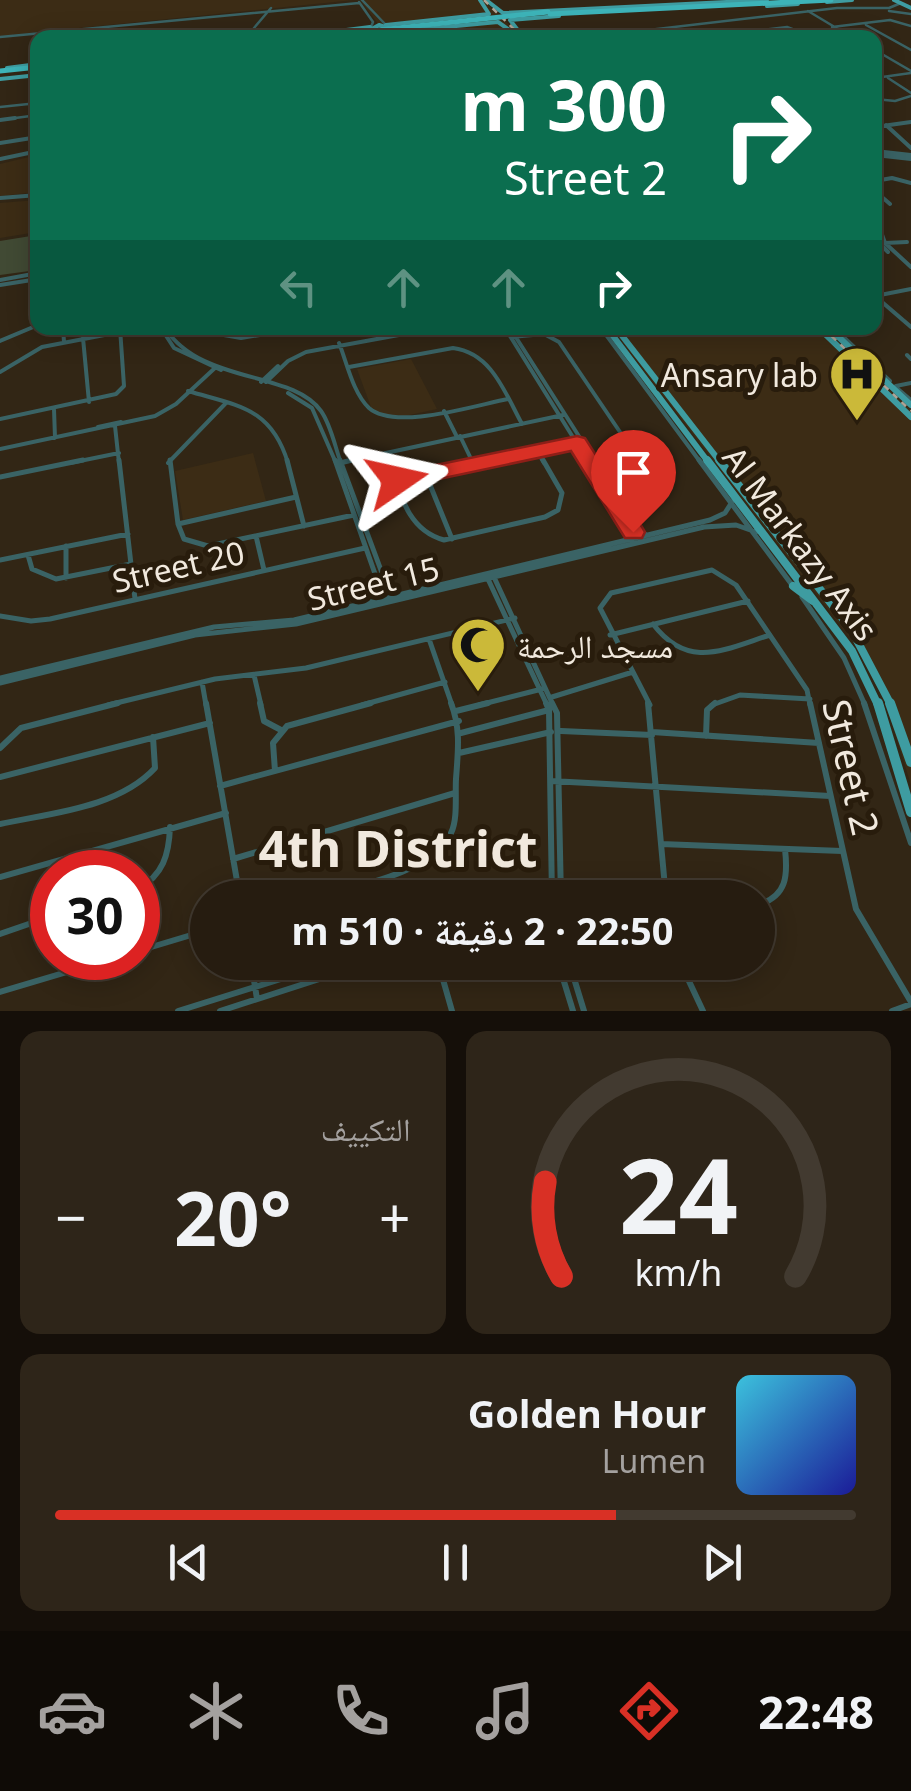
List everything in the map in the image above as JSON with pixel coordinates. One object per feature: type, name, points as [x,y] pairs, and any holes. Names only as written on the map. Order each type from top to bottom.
[{"type":"highway","points":[[385,30],[548,14],[805,0]]},
{"type":"highway","points":[[405,30],[548,14],[831,0]]},
{"type":"highway","points":[[709,6],[721,7]]},
{"type":"highway","points":[[0,74],[30,71]]},
{"type":"main road","points":[[483,0],[514,16],[512,23]]},
{"type":"main road","points":[[483,0],[488,18],[512,30]]},
{"type":"main road","points":[[346,30],[373,24],[409,24],[503,13],[767,0]]},
{"type":"main road","points":[[506,26],[524,18],[852,0]]},
{"type":"main road","points":[[898,1],[911,9]]},
{"type":"main road","points":[[520,12],[518,16],[524,18]]},
{"type":"main road","points":[[409,24],[414,30],[512,23]]},
{"type":"main road","points":[[512,23],[517,30]]},
{"type":"main road","points":[[369,30],[373,24]]},
{"type":"main road","points":[[386,25],[394,30]]},
{"type":"main road","points":[[354,29],[361,30]]},
{"type":"main road","name":"Al Markazy Axis","points":[[612,335],[648,369],[706,450],[844,622],[876,669],[911,764]]},
{"type":"main road","name":"Al Markazy Axis","points":[[620,335],[632,353]]},
{"type":"main road","points":[[825,335],[911,417]]},
{"type":"main road","points":[[838,335],[911,403],[901,408]]},
{"type":"main road","name":"Al Markazy Axis","points":[[648,369],[863,670],[894,752],[911,812]]},
{"type":"main road","points":[[691,424],[704,431]]},
{"type":"main road","points":[[793,586],[820,606]]},
{"type":"main road","points":[[843,608],[844,622]]},
{"type":"main road","points":[[894,752],[904,752],[903,737]]},
{"type":"main road","points":[[903,784],[902,767],[911,764]]},
{"type":"street","points":[[57,30],[346,0]]},
{"type":"street","points":[[257,30],[254,28],[271,8],[361,1],[373,24]]},
{"type":"street","points":[[808,12],[889,8],[898,1]]},
{"type":"street","points":[[665,30],[808,12],[911,9]]},
{"type":"street","points":[[808,12],[838,30]]},
{"type":"street","points":[[833,27],[894,21],[911,26]]},
{"type":"street","points":[[862,23],[875,30]]},
{"type":"street","points":[[764,30],[798,30]]},
{"type":"street","points":[[0,36],[30,33]]},
{"type":"street","points":[[882,34],[911,50]]},
{"type":"street","points":[[882,56],[911,72]]},
{"type":"street","points":[[882,77],[911,72]]},
{"type":"street","points":[[886,76],[911,94]]},
{"type":"street","points":[[882,100],[895,101],[911,94]]},
{"type":"street","points":[[0,106],[30,103]]},
{"type":"street","points":[[0,106],[30,103]]},
{"type":"street","points":[[13,118],[14,106]]},
{"type":"street","points":[[0,120],[30,116]]},
{"type":"street","points":[[882,125],[911,121]]},
{"type":"street","points":[[882,125],[911,121]]},
{"type":"street","points":[[886,125],[911,155]]},
{"type":"street","points":[[30,139],[0,146],[3,158],[30,153]]},
{"type":"street","points":[[882,153],[911,155]]},
{"type":"street","points":[[882,179],[911,183]]},
{"type":"street","points":[[0,199],[30,197]]},
{"type":"street","points":[[882,197],[890,204]]},
{"type":"street","points":[[882,235],[885,244],[908,265]]},
{"type":"street","points":[[885,244],[906,242]]},
{"type":"street","points":[[882,243],[908,265]]},
{"type":"street","points":[[0,281],[30,276]]},
{"type":"street","points":[[882,295],[911,289]]},
{"type":"street","points":[[882,302],[911,327]]},
{"type":"street","points":[[0,341],[30,328]]},
{"type":"street","points":[[64,335],[64,342]]},
{"type":"street","points":[[0,372],[42,347],[97,335]]},
{"type":"street","points":[[0,419],[110,397],[124,386],[120,335]]},
{"type":"street","points":[[167,335],[174,348],[263,382],[312,408],[340,463],[363,529],[395,596]]},
{"type":"street","points":[[221,335],[259,335]]},
{"type":"street","points":[[263,382],[296,356],[387,335]]},
{"type":"street","points":[[371,338],[391,335]]},
{"type":"street","points":[[528,335],[513,336],[616,500],[634,540]]},
{"type":"street","points":[[546,335],[559,342],[647,472],[646,489],[638,496],[616,500]]},
{"type":"street","points":[[610,335],[706,450],[732,502],[828,628],[864,694],[911,843]]},
{"type":"street","points":[[839,335],[911,403]]},
{"type":"street","points":[[83,338],[89,402]]},
{"type":"street","points":[[339,344],[367,407],[379,415],[396,419],[508,399]]},
{"type":"street","points":[[350,368],[470,348],[481,355],[522,424]]},
{"type":"street","points":[[0,358],[13,362]]},
{"type":"street","points":[[0,447],[154,416],[216,366]]},
{"type":"street","points":[[896,386],[911,383]]},
{"type":"street","points":[[188,391],[256,415],[275,430],[304,526]]},
{"type":"street","points":[[224,404],[168,462],[184,539],[199,546],[354,515]]},
{"type":"street","points":[[54,409],[55,437]]},
{"type":"street","points":[[444,411],[474,465]]},
{"type":"street","points":[[340,463],[563,415]]},
{"type":"street","points":[[115,425],[136,600]]},
{"type":"street","points":[[397,480],[580,442]]},
{"type":"street","points":[[386,453],[416,528],[435,539],[452,539],[545,517],[558,510],[562,494],[537,452]]},
{"type":"street","points":[[0,477],[118,453]]},
{"type":"street","points":[[340,463],[380,588],[379,600]]},
{"type":"street","points":[[426,475],[452,539]]},
{"type":"street","points":[[178,524],[296,497]]},
{"type":"street","points":[[616,500],[640,532],[650,536]]},
{"type":"street","points":[[729,525],[722,516],[732,502]]},
{"type":"street","name":"Street 15","points":[[619,545],[722,516]]},
{"type":"street","name":"Street 15","points":[[0,680],[195,636],[296,624],[619,545],[729,525],[756,532]]},
{"type":"street","points":[[0,560],[128,534]]},
{"type":"street","points":[[256,536],[264,570]]},
{"type":"street","points":[[66,546],[66,578]]},
{"type":"street","name":"Street 20","points":[[0,616],[31,621],[50,619],[365,548]]},
{"type":"street","points":[[28,555],[28,563],[38,574],[66,578],[131,564]]},
{"type":"street","name":"Street 2","points":[[610,635],[600,608],[611,593],[702,570],[730,578],[810,698],[860,919],[911,1003]]},
{"type":"street","points":[[490,576],[543,686],[555,732]]},
{"type":"street","name":"Street 15","points":[[348,610],[490,576]]},
{"type":"street","points":[[664,880],[650,706],[610,635],[748,601]]},
{"type":"street","points":[[0,748],[9,737],[34,723],[202,682],[306,668],[512,618]]},
{"type":"street","points":[[654,624],[668,644],[694,654],[771,635]]},
{"type":"street","points":[[371,880],[425,863],[438,854],[453,831],[461,733],[428,639]]},
{"type":"street","points":[[552,697],[632,672]]},
{"type":"street","points":[[254,675],[264,721],[281,730]]},
{"type":"street","points":[[202,682],[237,880]]},
{"type":"street","points":[[275,771],[273,743],[281,730],[293,722],[445,682]]},
{"type":"street","points":[[543,686],[552,697],[555,732],[556,880]]},
{"type":"street","points":[[456,711],[543,686]]},
{"type":"street","points":[[706,736],[706,710],[718,699],[810,698]]},
{"type":"street","points":[[461,733],[549,710]]},
{"type":"street","points":[[220,786],[459,721]]},
{"type":"street","points":[[0,777],[210,723]]},
{"type":"street","points":[[459,753],[555,732],[819,743]]},
{"type":"street","points":[[0,824],[118,794],[144,782],[155,768],[153,737]]},
{"type":"street","points":[[556,782],[830,796]]},
{"type":"street","points":[[233,859],[456,793]]},
{"type":"street","points":[[0,878],[226,813]]},
{"type":"street","points":[[160,871],[170,827]]},
{"type":"street","points":[[660,844],[843,851]]},
{"type":"street","points":[[775,897],[785,888],[785,849]]},
{"type":"street","points":[[0,934],[30,924]]},
{"type":"street","points":[[160,944],[190,935]]},
{"type":"street","points":[[0,992],[40,980]]},
{"type":"street","points":[[254,980],[257,999]]},
{"type":"street","points":[[178,1011],[280,980]]},
{"type":"street","points":[[220,1011],[316,980]]},
{"type":"street","points":[[443,980],[452,1011]]},
{"type":"street","points":[[564,980],[573,1011]]},
{"type":"street","points":[[575,980],[584,1011]]},
{"type":"street","points":[[688,980],[703,1011]]},
{"type":"street","points":[[892,1011],[911,1003]]},
{"type":"shaded area","points":[[0,0],[354,0],[30,30],[0,36]]},
{"type":"shaded area","points":[[360,0],[483,0],[515,30],[383,30]]},
{"type":"shaded area","points":[[30,157],[30,193],[0,196],[0,164]]},
{"type":"shaded area","points":[[30,201],[30,233],[0,238],[0,203]]},
{"type":"shaded area","points":[[616,335],[831,335],[911,410],[911,785],[886,704],[857,647]]},
{"type":"shaded area","points":[[411,359],[437,409],[405,416],[380,414],[371,407],[357,369]]},
{"type":"shaded area","points":[[253,453],[266,501],[183,520],[175,471]]},
{"type":"green space","points":[[30,236],[30,271],[0,275],[0,241]]},
{"type":"railway","points":[[484,0],[515,30]]},
{"type":"railway","points":[[830,335],[911,411]]},
{"type":"place","name":"Ansary lab","points":[[857,423]]},
{"type":"place","name":"مسجد الرحمة","points":[[478,694]]},
{"type":"district","name":"4th District","points":[[398,848]]},
{"type":"route","points":[[397,480],[577,443],[633,532]]}]
